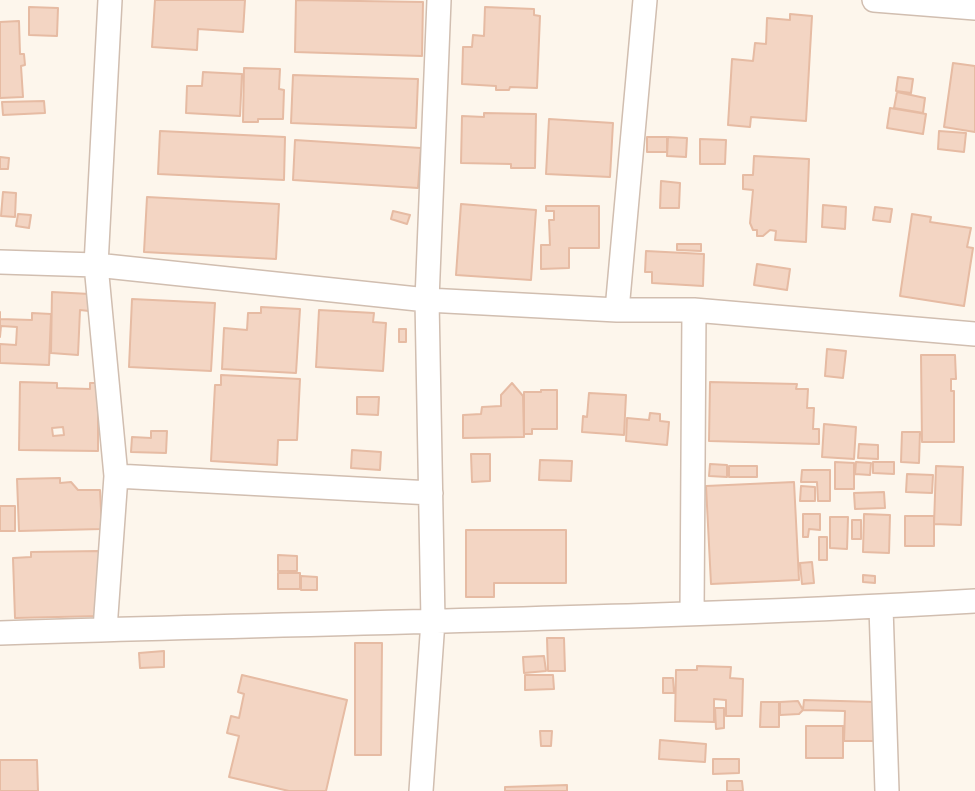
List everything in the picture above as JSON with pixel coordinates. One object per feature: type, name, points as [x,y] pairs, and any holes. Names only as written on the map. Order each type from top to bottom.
[{"type":"street","points":[[104,629],[116,477],[96,265],[110,0]]},
{"type":"street","points":[[421,791],[433,621],[427,300],[439,0]]},
{"type":"street","points":[[617,310],[645,0]]},
{"type":"street","points":[[874,0],[975,8]]},
{"type":"street","points":[[0,262],[96,265],[427,300],[617,310],[694,310],[975,334]]},
{"type":"street","points":[[692,613],[694,310]]},
{"type":"street","points":[[116,477],[431,493]]},
{"type":"street","points":[[0,633],[881,607],[975,601]]},
{"type":"street","points":[[881,607],[887,791]]},
{"type":"building","points":[[155,0],[245,0],[243,32],[198,29],[197,50],[152,47]]},
{"type":"building","points":[[296,0],[423,2],[422,56],[295,52]]},
{"type":"building","points":[[29,7],[58,8],[57,36],[29,35]]},
{"type":"building","points":[[485,7],[534,9],[534,15],[540,16],[537,88],[510,87],[509,90],[496,90],[496,86],[462,84],[463,47],[472,47],[473,35],[484,36]]},
{"type":"building","points":[[790,14],[812,16],[806,121],[751,117],[750,127],[728,125],[732,59],[753,61],[755,43],[766,44],[767,18],[790,20]]},
{"type":"building","points":[[19,21],[20,54],[24,54],[25,65],[21,66],[23,97],[0,98],[0,22]]},
{"type":"building","points":[[953,63],[975,66],[975,132],[944,127]]},
{"type":"building","points":[[244,68],[280,69],[279,89],[284,90],[283,119],[243,122]]},
{"type":"building","points":[[203,72],[242,74],[240,116],[186,113],[187,86],[202,86]]},
{"type":"building","points":[[293,75],[418,79],[416,128],[291,123]]},
{"type":"building","points":[[898,77],[913,79],[911,93],[896,91]]},
{"type":"building","points":[[897,92],[925,98],[923,113],[894,108]]},
{"type":"building","points":[[44,101],[45,113],[3,115],[2,102]]},
{"type":"building","points":[[890,108],[926,114],[923,134],[887,128]]},
{"type":"building","points":[[484,113],[536,114],[535,168],[511,168],[511,164],[461,163],[462,116],[484,117]]},
{"type":"building","points":[[549,119],[613,123],[610,177],[546,174]]},
{"type":"building","points":[[160,131],[285,137],[284,180],[158,174]]},
{"type":"building","points":[[939,131],[966,133],[964,152],[938,149]]},
{"type":"building","points":[[647,137],[667,137],[667,152],[647,152]]},
{"type":"building","points":[[668,137],[687,138],[686,157],[667,156]]},
{"type":"building","points":[[700,139],[726,140],[725,164],[700,164]]},
{"type":"building","points":[[295,140],[421,148],[418,188],[293,180]]},
{"type":"building","points":[[754,156],[809,159],[806,242],[775,240],[776,231],[770,230],[763,236],[757,236],[757,230],[753,230],[750,223],[753,190],[743,189],[743,175],[753,175]]},
{"type":"building","points":[[0,157],[9,158],[8,169],[0,169]]},
{"type":"building","points":[[661,181],[680,183],[679,208],[660,208]]},
{"type":"building","points":[[3,192],[16,193],[15,217],[1,216]]},
{"type":"building","points":[[147,197],[279,204],[276,259],[144,252]]},
{"type":"building","points":[[461,204],[536,210],[531,280],[456,275]]},
{"type":"building","points":[[823,205],[846,207],[845,229],[822,227]]},
{"type":"building","points":[[546,206],[599,206],[599,248],[569,248],[569,268],[541,269],[541,245],[550,245],[549,220],[554,220],[554,211],[546,211]]},
{"type":"building","points":[[875,207],[892,209],[890,222],[873,220]]},
{"type":"building","points":[[393,211],[410,215],[407,224],[391,219]]},
{"type":"building","points":[[18,214],[31,215],[29,228],[16,226]]},
{"type":"building","points":[[912,214],[931,217],[930,222],[971,228],[967,247],[973,248],[964,306],[900,296]]},
{"type":"building","points":[[677,244],[701,244],[701,251],[677,250]]},
{"type":"building","points":[[646,251],[704,254],[703,286],[652,283],[652,272],[645,272]]},
{"type":"building","points":[[757,264],[790,269],[787,290],[754,285]]},
{"type":"building","points":[[52,292],[90,294],[89,311],[80,310],[78,355],[51,353]]},
{"type":"building","points":[[132,299],[215,303],[211,371],[129,367]]},
{"type":"building","points":[[261,307],[300,309],[296,373],[222,369],[224,328],[247,330],[248,313],[261,313]]},
{"type":"building","points":[[319,310],[374,313],[373,322],[386,323],[383,371],[316,367]]},
{"type":"building","points":[[32,313],[51,314],[49,365],[0,363],[0,344],[16,345],[17,327],[1,326],[0,337],[0,319],[32,320]]},
{"type":"building","points":[[399,329],[406,329],[406,342],[399,342]]},
{"type":"building","points":[[827,349],[846,351],[843,378],[825,376]]},
{"type":"building","points":[[921,355],[955,355],[956,379],[951,379],[951,391],[954,391],[954,442],[922,442]]},
{"type":"building","points":[[221,375],[300,379],[297,440],[278,440],[277,465],[211,461],[215,385],[221,385]]},
{"type":"building","points":[[20,382],[57,383],[57,388],[90,389],[90,383],[98,383],[98,451],[19,450]],"holes":[[[63,427],[64,435],[53,436],[52,428]]]},
{"type":"building","points":[[710,382],[797,384],[796,389],[808,389],[807,408],[814,408],[813,429],[819,429],[819,444],[709,441]]},
{"type":"building","points":[[512,383],[523,396],[524,437],[463,438],[463,415],[481,414],[482,407],[501,406],[501,395]]},
{"type":"building","points":[[557,390],[557,429],[532,429],[532,434],[524,434],[524,392]]},
{"type":"building","points":[[589,393],[626,395],[624,435],[582,432],[583,416],[587,417]]},
{"type":"building","points":[[357,397],[379,397],[378,415],[357,414]]},
{"type":"building","points":[[650,413],[660,414],[660,421],[669,422],[667,445],[626,441],[627,418],[649,420]]},
{"type":"building","points":[[824,424],[856,427],[854,459],[822,457]]},
{"type":"building","points":[[151,431],[167,431],[166,453],[131,452],[132,437],[151,438]]},
{"type":"building","points":[[902,432],[920,432],[919,463],[901,462]]},
{"type":"building","points":[[859,444],[878,445],[878,459],[858,458]]},
{"type":"building","points":[[352,450],[381,452],[380,470],[351,468]]},
{"type":"building","points":[[471,454],[490,454],[490,481],[472,482]]},
{"type":"building","points":[[540,460],[572,461],[571,481],[539,480]]},
{"type":"building","points":[[835,462],[854,463],[854,489],[835,489]]},
{"type":"building","points":[[856,462],[871,463],[870,475],[855,474]]},
{"type":"building","points":[[873,462],[894,462],[894,474],[873,473]]},
{"type":"building","points":[[710,464],[727,465],[727,477],[709,476]]},
{"type":"building","points":[[729,466],[757,466],[757,477],[729,477]]},
{"type":"building","points":[[936,466],[963,467],[961,525],[934,524]]},
{"type":"building","points":[[802,470],[830,470],[830,501],[818,501],[817,482],[801,482]]},
{"type":"building","points":[[907,474],[933,475],[932,493],[906,492]]},
{"type":"building","points":[[60,478],[60,483],[71,482],[78,490],[100,490],[102,529],[19,531],[17,479]]},
{"type":"building","points":[[794,482],[799,580],[711,584],[706,486]]},
{"type":"building","points":[[801,486],[815,487],[815,501],[800,501]]},
{"type":"building","points":[[884,492],[885,508],[855,509],[854,493]]},
{"type":"building","points":[[0,506],[15,506],[15,531],[0,531]]},
{"type":"building","points":[[803,514],[820,514],[820,530],[809,529],[808,537],[803,537]]},
{"type":"building","points":[[864,514],[890,515],[889,553],[863,552]]},
{"type":"building","points":[[905,516],[934,516],[934,546],[905,546]]},
{"type":"building","points":[[830,517],[848,517],[847,549],[830,548]]},
{"type":"building","points":[[852,520],[861,520],[861,539],[852,539]]},
{"type":"building","points":[[466,530],[566,530],[566,583],[494,583],[494,597],[466,597]]},
{"type":"building","points":[[819,537],[827,537],[827,560],[819,560]]},
{"type":"building","points":[[99,551],[100,616],[15,618],[13,558],[31,557],[31,552]]},
{"type":"building","points":[[278,555],[297,556],[297,571],[278,571]]},
{"type":"building","points":[[812,562],[814,583],[802,584],[800,563]]},
{"type":"building","points":[[278,573],[300,573],[300,589],[278,589]]},
{"type":"building","points":[[863,575],[875,576],[875,583],[863,582]]},
{"type":"building","points":[[301,576],[317,577],[317,590],[301,590]]},
{"type":"building","points":[[547,638],[564,638],[565,671],[548,671]]},
{"type":"building","points":[[355,643],[382,643],[381,755],[355,755]]},
{"type":"building","points":[[164,651],[164,667],[140,668],[139,653]]},
{"type":"building","points":[[544,656],[546,671],[524,673],[523,657]]},
{"type":"building","points":[[697,666],[731,667],[730,678],[743,679],[742,716],[726,716],[726,700],[714,699],[714,722],[675,721],[676,670],[697,670]]},
{"type":"building","points":[[242,675],[347,700],[326,791],[289,791],[229,777],[239,736],[227,733],[231,716],[239,718],[244,694],[238,692]]},
{"type":"building","points":[[525,675],[553,675],[554,689],[525,690]]},
{"type":"building","points":[[663,678],[673,678],[674,693],[663,693]]},
{"type":"building","points":[[804,700],[876,702],[875,741],[844,741],[845,711],[803,710]]},
{"type":"building","points":[[798,701],[803,710],[799,714],[780,715],[780,702]]},
{"type":"building","points":[[761,702],[779,702],[779,727],[760,727]]},
{"type":"building","points":[[715,708],[724,708],[724,728],[716,729]]},
{"type":"building","points":[[806,726],[843,726],[843,758],[806,758]]},
{"type":"building","points":[[540,731],[552,731],[551,746],[541,746]]},
{"type":"building","points":[[660,740],[706,744],[705,762],[659,759]]},
{"type":"building","points":[[713,759],[739,759],[739,773],[713,774]]},
{"type":"building","points":[[0,760],[37,760],[38,791],[0,791]]},
{"type":"building","points":[[727,781],[742,781],[743,791],[727,791]]},
{"type":"building","points":[[567,785],[567,791],[505,791],[505,787]]}]
